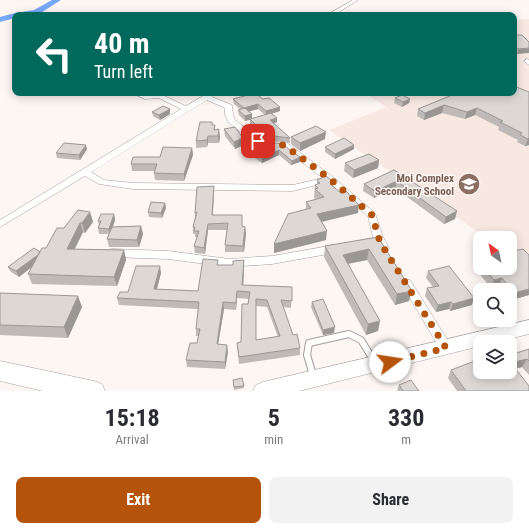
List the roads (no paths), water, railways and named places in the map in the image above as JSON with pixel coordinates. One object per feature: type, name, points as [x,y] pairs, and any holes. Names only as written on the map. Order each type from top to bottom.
[{"type":"highway","points":[[0,370],[69,388],[94,391]]},
{"type":"main road","points":[[263,391],[529,327]]},
{"type":"main road","points":[[285,391],[338,374]]},
{"type":"street","points":[[335,12],[356,0]]},
{"type":"street","points":[[142,96],[160,96],[186,109]]},
{"type":"street","points":[[0,224],[86,173],[208,96]]},
{"type":"street","points":[[212,96],[229,107],[232,120],[261,143],[284,145],[330,179],[372,215],[376,243],[388,255]]},
{"type":"street","points":[[86,173],[102,182],[133,186],[293,188],[330,179]]},
{"type":"street","points":[[102,252],[168,254],[229,263],[272,260],[349,247]]},
{"type":"street","points":[[401,275],[446,348]]},
{"type":"lane","points":[[314,379],[308,355],[309,342],[349,334],[361,340],[376,365]]},
{"type":"waterway","points":[[36,12],[57,0]]},
{"type":"waterway","points":[[0,20],[12,16]]},
{"type":"place","name":"Moi Complex Secondary School","points":[[469,184]]}]
